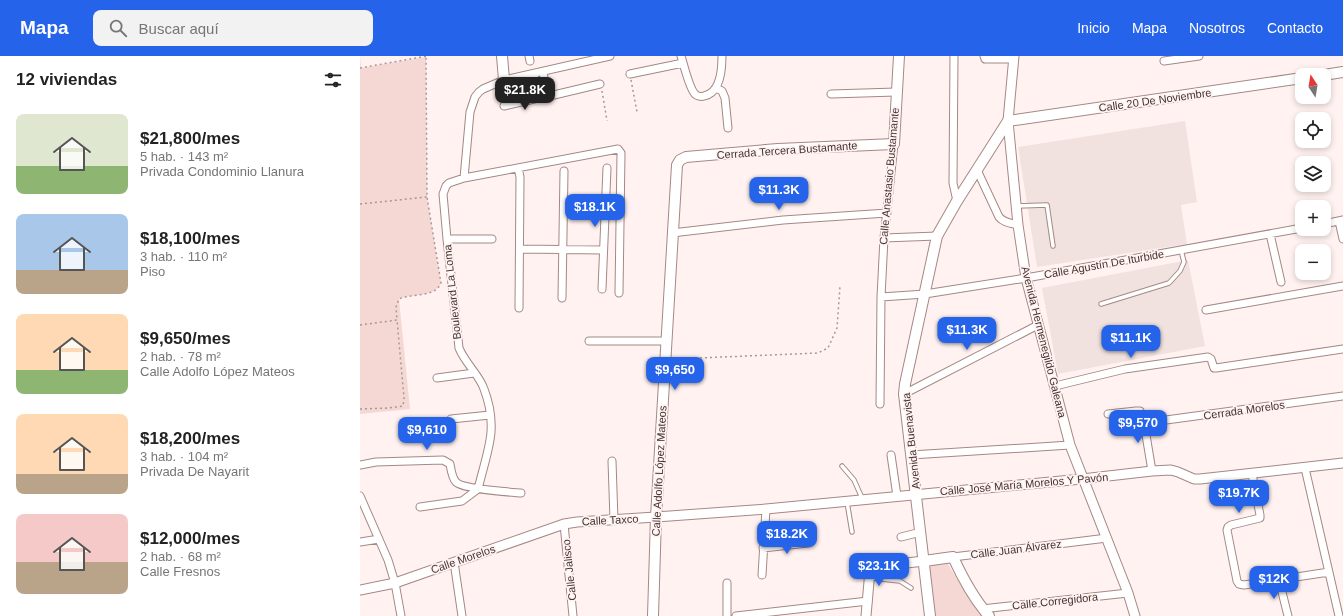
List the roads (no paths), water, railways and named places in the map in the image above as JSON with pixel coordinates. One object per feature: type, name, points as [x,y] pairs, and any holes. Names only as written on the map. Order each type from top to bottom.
[{"type":"main road","points":[[502,56],[504,80]]},
{"type":"main road","name":"Calle Anastasio Bustamante","points":[[894,144],[899,56]]},
{"type":"main road","points":[[1331,74],[1343,72]]},
{"type":"main road","name":"Calle 20 De Noviembre","points":[[1008,121],[1295,79]]},
{"type":"main road","name":"Avenida Buenavista","points":[[930,616],[904,394],[905,384],[937,236],[957,201],[1008,121]]},
{"type":"main road","name":"Cerrada Tercera Bustamante","points":[[680,160],[686,158],[778,149],[894,144]]},
{"type":"main road","name":"Calle Adolfo López Mateos","points":[[653,616],[656,517],[672,233],[677,165],[680,160]]},
{"type":"main road","points":[[953,557],[962,579],[986,612]]},
{"type":"main road","name":"Calle Juan Álvarez","points":[[924,561],[953,557]]},
{"type":"street","points":[[610,56],[504,80],[483,88],[474,97],[470,112],[464,178],[615,149],[620,151],[619,293]]},
{"type":"street","points":[[630,74],[682,60],[692,89],[696,95],[702,97],[716,88],[721,72],[722,56]]},
{"type":"street","points":[[954,56],[953,183],[957,201]]},
{"type":"street","points":[[984,56],[985,59],[1014,58]]},
{"type":"street","points":[[1164,61],[1199,56]]},
{"type":"street","name":"Avenida Hermenegildo Galeana","points":[[1014,58],[1008,121],[1018,225],[1026,278],[1070,445],[1082,479],[1128,593],[1135,616]]},
{"type":"street","points":[[543,72],[546,90],[549,94],[554,95],[600,84]]},
{"type":"street","points":[[504,106],[538,97],[534,74]]},
{"type":"street","points":[[716,88],[722,91],[725,98],[728,128]]},
{"type":"street","points":[[831,94],[896,92]]},
{"type":"street","name":"Calle Anastasio Bustamante","points":[[880,404],[881,297],[884,238],[894,144]]},
{"type":"street","points":[[518,168],[520,177],[519,308]]},
{"type":"street","points":[[602,289],[607,168]]},
{"type":"street","points":[[978,170],[999,217],[1002,220],[1018,225]]},
{"type":"street","points":[[562,298],[564,171]]},
{"type":"street","name":"Boulevard La Loma","points":[[464,178],[452,181],[446,186],[443,194],[459,348],[484,389],[490,415],[491,432],[478,489]]},
{"type":"street","points":[[672,233],[784,220],[887,213]]},
{"type":"street","points":[[1331,223],[1341,221],[1343,239]]},
{"type":"street","name":"Calle Agustín De Iturbide","points":[[881,297],[925,294],[1026,278],[1295,229]]},
{"type":"street","points":[[1270,234],[1281,282]]},
{"type":"street","points":[[884,238],[937,236]]},
{"type":"street","points":[[447,239],[492,239]]},
{"type":"street","points":[[520,249],[603,250]]},
{"type":"street","points":[[1206,310],[1343,286]]},
{"type":"street","points":[[904,394],[1038,325]]},
{"type":"street","points":[[589,341],[667,341]]},
{"type":"street","points":[[1055,386],[1125,369],[1208,357],[1211,359],[1214,368],[1216,368],[1343,349]]},
{"type":"street","points":[[437,378],[474,373]]},
{"type":"street","name":"Cerrada Morelos","points":[[1144,423],[1343,396]]},
{"type":"street","points":[[1108,414],[1136,411],[1140,412],[1144,423],[1152,472]]},
{"type":"street","points":[[451,419],[490,415]]},
{"type":"street","points":[[912,455],[1070,445]]},
{"type":"street","points":[[891,454],[897,496]]},
{"type":"street","points":[[360,465],[376,462],[443,460],[450,464],[454,480],[459,485],[478,489],[521,493]]},
{"type":"street","points":[[612,461],[614,520]]},
{"type":"street","name":"Calle José María Morelos Y Pavón","points":[[656,517],[766,509],[1171,470],[1194,479],[1200,479],[1343,463]]},
{"type":"street","points":[[1305,468],[1339,616]]},
{"type":"street","points":[[1252,474],[1260,518],[1228,527],[1227,530],[1237,581],[1239,584],[1244,585],[1329,572]]},
{"type":"street","points":[[420,507],[462,501],[478,489]]},
{"type":"street","points":[[360,496],[388,560],[395,583],[401,616]]},
{"type":"street","points":[[762,575],[766,509]]},
{"type":"street","name":"Calle Taxco","points":[[564,524],[656,517]]},
{"type":"street","name":"Calle Morelos","points":[[360,590],[395,583],[564,524]]},
{"type":"street","name":"Calle Jalisco","points":[[564,524],[573,616]]},
{"type":"street","points":[[901,537],[921,532]]},
{"type":"street","name":"Calle Juan Álvarez","points":[[953,557],[1107,538]]},
{"type":"street","points":[[360,542],[379,540]]},
{"type":"street","points":[[763,548],[808,543]]},
{"type":"street","points":[[866,616],[872,567],[924,561]]},
{"type":"street","points":[[454,562],[462,616]]},
{"type":"street","points":[[1279,580],[1288,616]]},
{"type":"street","points":[[727,583],[727,616]]},
{"type":"street","name":"Calle Corregidora","points":[[986,612],[1128,593]]},
{"type":"street","points":[[736,616],[868,601]]},
{"type":"lane","points":[[1016,206],[1047,205],[1053,246]]},
{"type":"lane","points":[[1101,304],[1168,283],[1180,271],[1184,262],[1181,250]]},
{"type":"lane","points":[[842,466],[854,480],[862,499]]},
{"type":"lane","points":[[846,501],[852,532]]},
{"type":"lane","points":[[870,578],[900,581],[911,588]]}]
